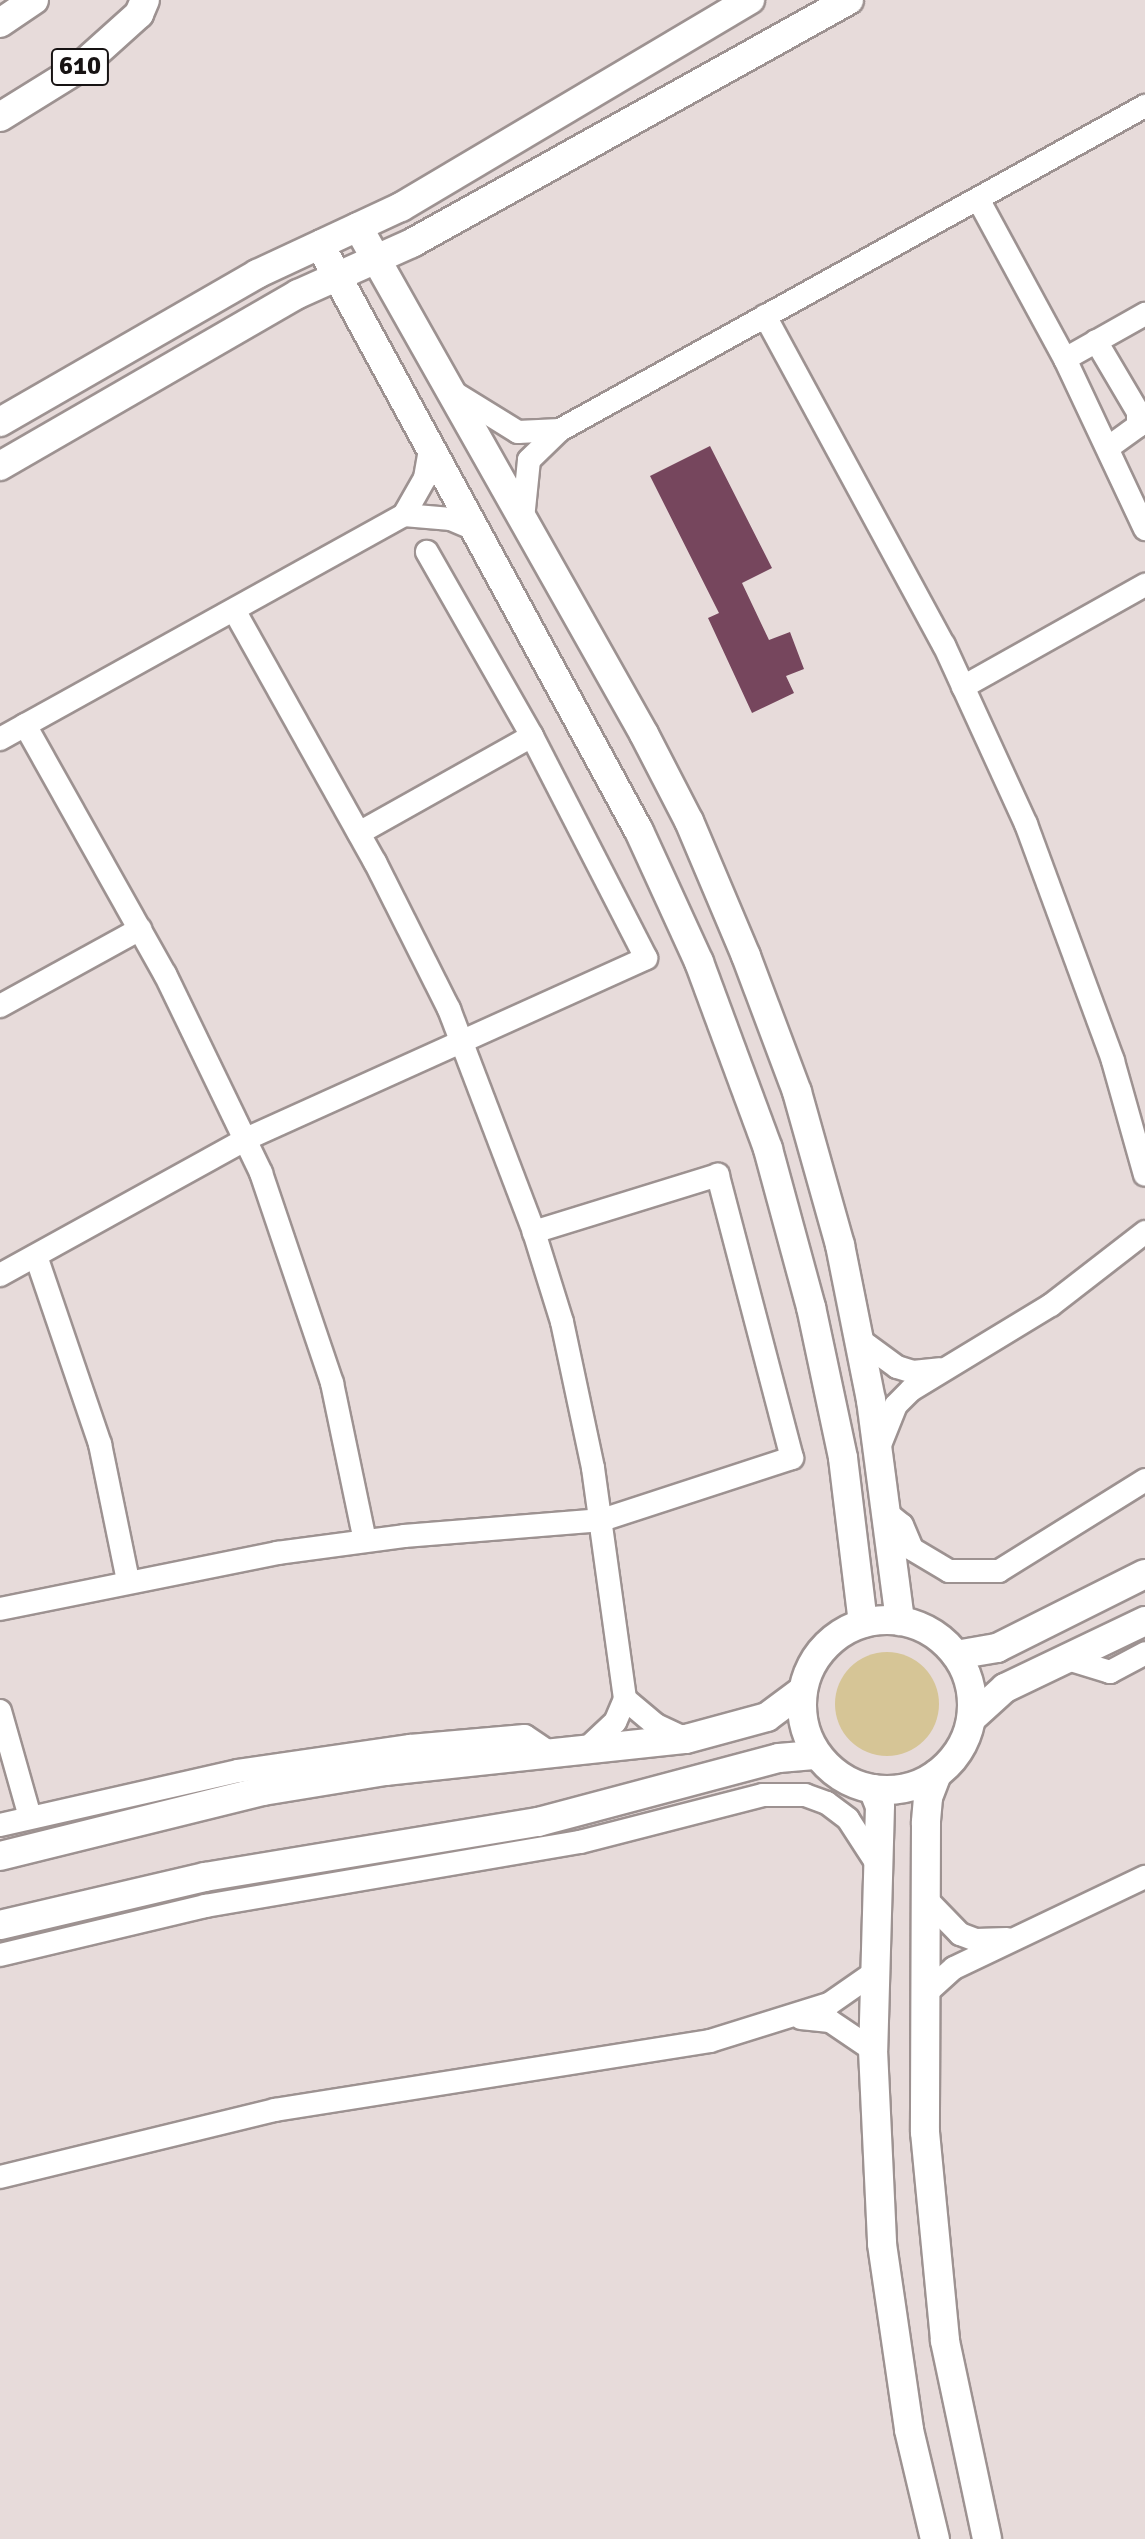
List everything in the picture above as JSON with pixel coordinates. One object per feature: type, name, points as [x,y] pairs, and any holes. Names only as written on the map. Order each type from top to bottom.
[{"type":"main road","points":[[0,23],[34,0]]},
{"type":"main road","name":"610","points":[[0,117],[79,68],[139,14],[145,0]]},
{"type":"main road","points":[[0,422],[119,350],[320,245],[401,207],[750,0]]},
{"type":"main road","points":[[0,466],[151,376],[337,277],[377,259],[849,0]]},
{"type":"main road","points":[[358,227],[650,746],[719,889],[797,1092],[860,1340],[900,1621]]},
{"type":"main road","points":[[320,245],[639,831],[699,962],[768,1149],[811,1307],[843,1458],[863,1623]]},
{"type":"main road","points":[[956,1655],[997,1648],[1145,1574]]},
{"type":"main road","points":[[0,1856],[263,1791],[385,1771],[566,1755],[686,1739],[767,1717],[802,1691],[824,1647],[863,1623],[900,1621],[932,1632],[956,1655],[971,1685],[972,1718],[960,1750],[937,1774],[907,1788],[873,1789],[842,1778],[817,1755],[803,1725],[802,1691]]},
{"type":"main road","points":[[972,1718],[1005,1688],[1071,1660],[1145,1621]]},
{"type":"main road","points":[[0,1925],[205,1877],[538,1822],[779,1758],[817,1755]]},
{"type":"main road","points":[[937,1774],[928,1798],[925,2132],[938,2290],[959,2421],[987,2539]]},
{"type":"main road","points":[[873,1789],[880,1806],[873,2050],[888,2296],[909,2430],[935,2539]]},
{"type":"street","points":[[523,519],[529,460],[560,430],[1145,106]]},
{"type":"street","points":[[978,199],[1065,359],[1109,447],[1110,464],[1145,529]]},
{"type":"street","points":[[1065,359],[1145,314]]},
{"type":"street","points":[[765,316],[963,687],[1057,903],[1113,1061],[1145,1175]]},
{"type":"street","points":[[1096,341],[1138,412],[1138,426],[1109,447]]},
{"type":"street","points":[[448,388],[518,432],[560,430]]},
{"type":"street","points":[[0,739],[404,515],[425,478],[430,449]]},
{"type":"street","points":[[404,515],[451,519],[474,529]]},
{"type":"street","points":[[0,1275],[246,1139],[646,958],[532,736],[427,552]]},
{"type":"street","points":[[963,687],[1145,585]]},
{"type":"street","points":[[0,1825],[238,1771],[410,1746],[525,1736],[566,1755],[615,1722],[625,1699],[602,1520],[562,1322],[534,1232],[463,1041],[359,833],[234,610]]},
{"type":"street","points":[[25,725],[140,929],[246,1139],[294,1261],[332,1383],[365,1541]]},
{"type":"street","points":[[359,833],[532,736]]},
{"type":"street","points":[[0,1006],[140,929]]},
{"type":"street","points":[[0,1609],[128,1581],[365,1541],[602,1520],[792,1458],[718,1175],[534,1232]]},
{"type":"street","points":[[878,1452],[896,1405],[1051,1305],[1145,1232]]},
{"type":"street","points":[[36,1256],[100,1444],[128,1581]]},
{"type":"street","points":[[860,1340],[913,1372],[953,1367]]},
{"type":"street","points":[[887,1513],[902,1525],[912,1549],[949,1571],[999,1571],[1145,1480]]},
{"type":"street","points":[[1071,1660],[1110,1672],[1145,1653]]},
{"type":"street","points":[[625,1699],[656,1725],[686,1739]]},
{"type":"street","points":[[0,1711],[30,1817]]},
{"type":"street","points":[[0,1955],[205,1906],[580,1842],[763,1795],[805,1795],[827,1803],[848,1819],[879,1867]]},
{"type":"street","points":[[925,1994],[975,1958],[1145,1877]]},
{"type":"street","points":[[926,1899],[960,1934],[975,1958]]},
{"type":"street","points":[[960,1934],[999,1940],[1028,1935]]},
{"type":"street","points":[[0,2177],[97,2150],[275,2110],[631,2057],[796,2018],[847,1995],[875,1972]]},
{"type":"street","points":[[796,2018],[830,2021],[873,2050]]},
{"type":"shaded area","points":[[887,1652],[907,1656],[924,1667],[935,1684],[939,1704],[935,1724],[924,1741],[907,1752],[887,1756],[867,1752],[850,1741],[839,1724],[835,1704],[839,1684],[850,1667],[867,1656]]},
{"type":"building","points":[[710,446],[772,568],[742,583],[769,640],[790,632],[804,669],[786,676],[794,693],[752,713],[708,618],[719,613],[650,476]]}]
